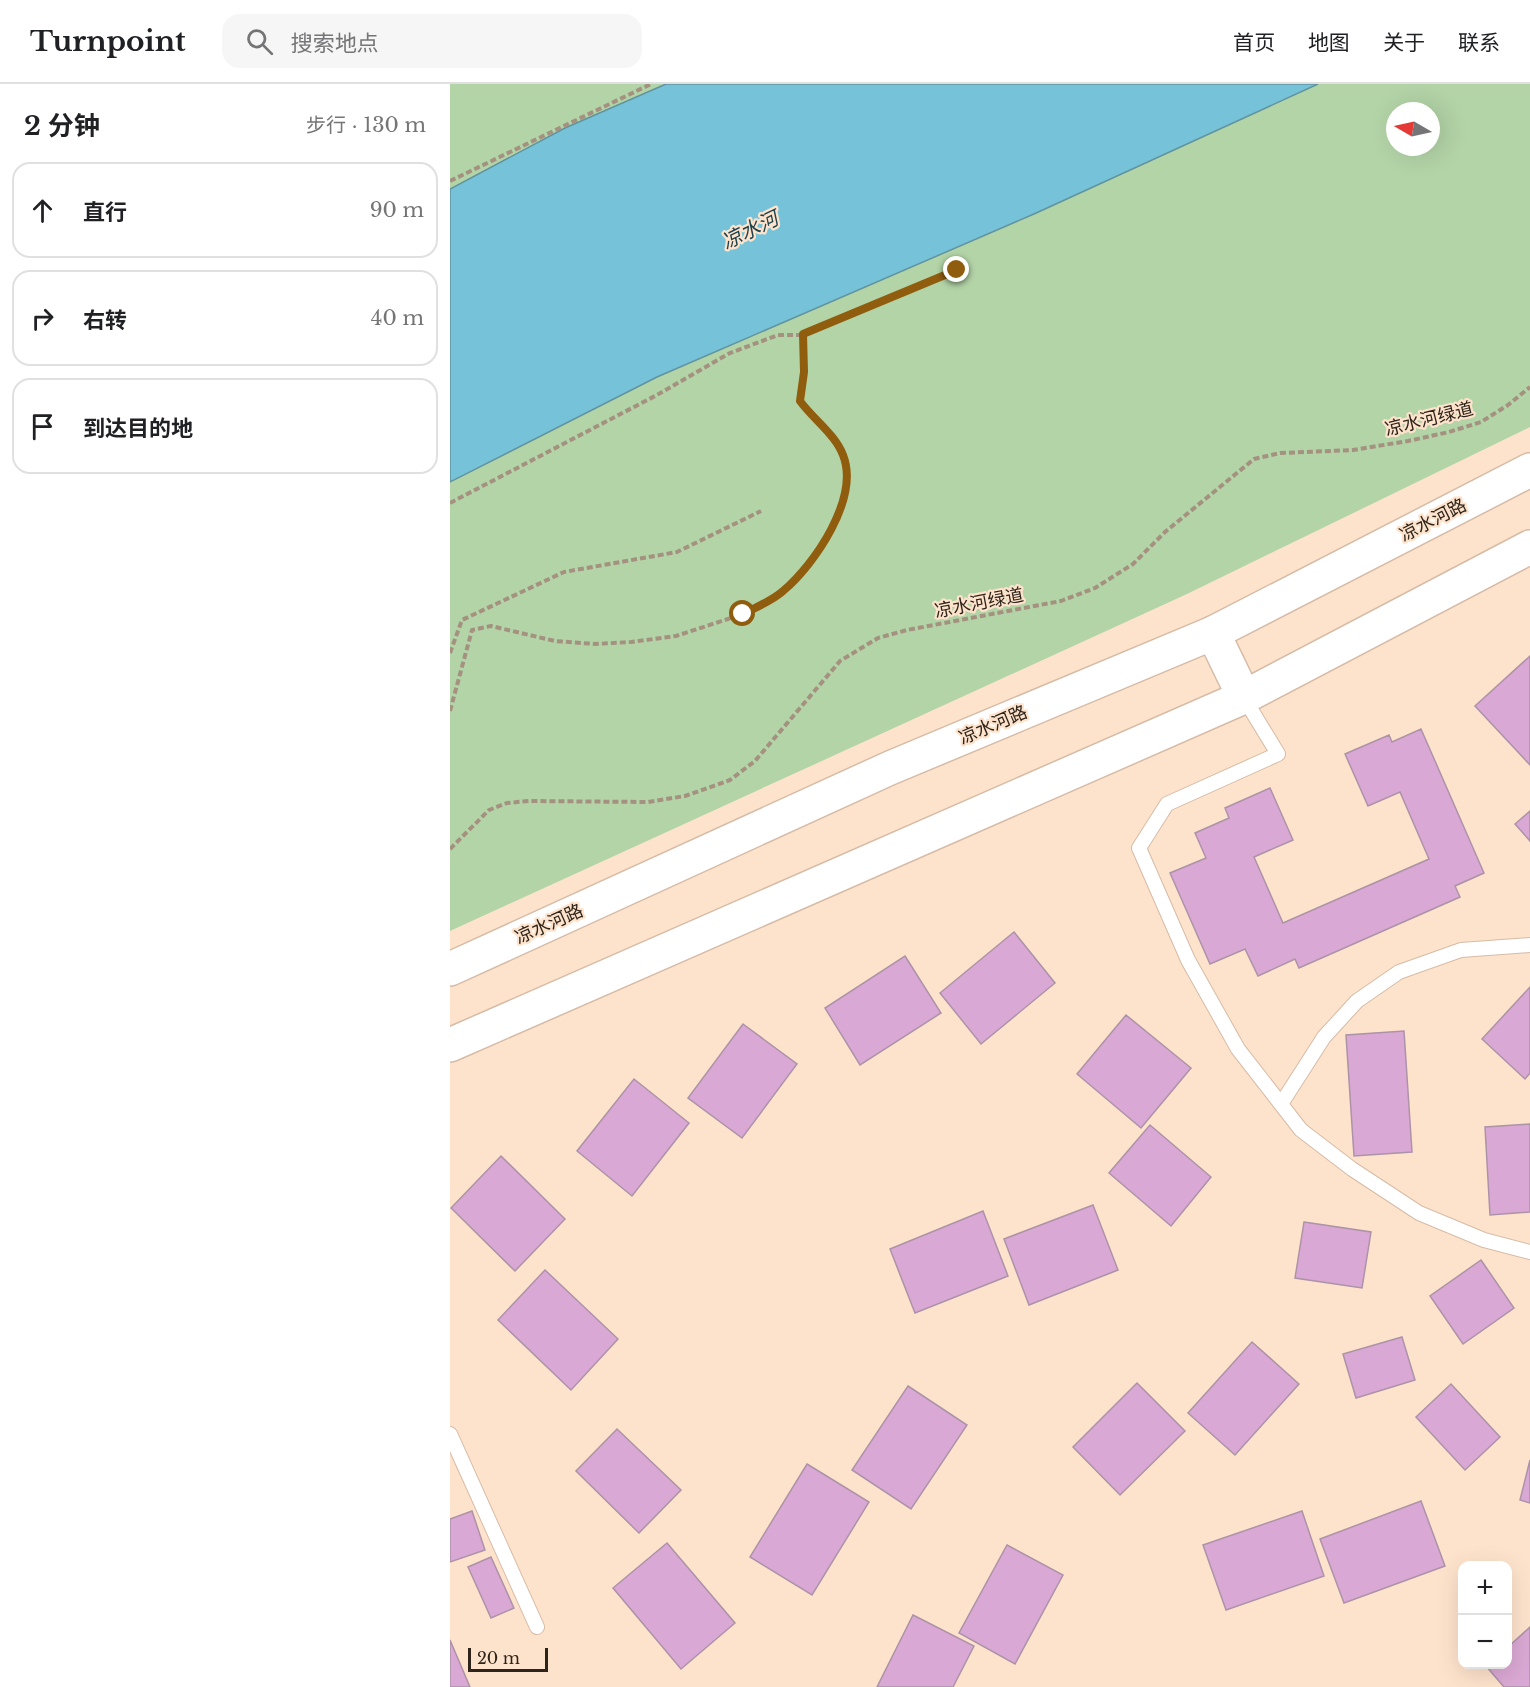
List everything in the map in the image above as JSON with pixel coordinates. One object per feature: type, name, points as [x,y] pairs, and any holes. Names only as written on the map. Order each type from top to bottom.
[{"type":"street","name":"凉水河路","points":[[450,969],[890,768],[1213,633],[1530,470]]},
{"type":"street","points":[[450,1045],[1244,697],[1530,547]]},
{"type":"street","points":[[1213,633],[1244,697]]},
{"type":"lane","points":[[1244,697],[1278,754],[1167,804],[1139,848],[1188,960],[1238,1049],[1300,1130],[1352,1169],[1419,1213],[1484,1240],[1530,1252]]},
{"type":"lane","points":[[1281,1104],[1324,1037],[1357,1000],[1399,972],[1461,950],[1530,945]]},
{"type":"lane","points":[[450,1434],[537,1627]]},
{"type":"path","points":[[450,181],[651,84]]},
{"type":"path","points":[[451,502],[655,396],[730,353],[778,335],[803,334],[957,270]]},
{"type":"path","points":[[450,711],[472,630],[491,626],[555,640],[595,644],[676,636],[743,614],[782,593],[812,559],[838,515],[846,497],[848,473],[843,453],[800,401],[804,372],[803,334]]},
{"type":"path","name":"凉水河绿道","points":[[450,849],[489,810],[507,802],[648,802],[685,796],[730,780],[755,761],[840,661],[858,648],[878,638],[907,630],[1061,601],[1095,588],[1133,564],[1165,532],[1254,459],[1280,453],[1353,450],[1449,432],[1480,422],[1508,405],[1530,387]]},
{"type":"path","points":[[450,653],[462,620],[564,572],[677,552],[760,511]]},
{"type":"green space","points":[[450,84],[666,84],[565,128],[450,189]]},
{"type":"green space","points":[[1318,84],[1530,84],[1530,427],[1187,594],[450,931],[450,482],[657,377],[1034,214]]},
{"type":"water","name":"凉水河","points":[[666,84],[1318,84],[1034,214],[657,377],[450,482],[450,189],[565,128]]},
{"type":"building","points":[[1530,656],[1530,765],[1475,706]]},
{"type":"building","points":[[1421,729],[1484,873],[1455,886],[1460,897],[1299,968],[1295,959],[1258,976],[1245,949],[1210,964],[1170,873],[1206,858],[1195,833],[1229,818],[1225,808],[1270,788],[1293,840],[1254,857],[1283,923],[1429,859],[1400,792],[1368,806],[1345,754],[1389,735],[1392,742]]},
{"type":"building","points":[[1530,811],[1530,841],[1515,824]]},
{"type":"building","points":[[1014,932],[1055,983],[981,1044],[940,993]]},
{"type":"building","points":[[905,956],[941,1013],[860,1065],[825,1008]]},
{"type":"building","points":[[1530,987],[1530,1073],[1525,1079],[1482,1039]]},
{"type":"building","points":[[1126,1015],[1191,1068],[1141,1128],[1077,1074]]},
{"type":"building","points":[[743,1024],[797,1064],[742,1138],[688,1098]]},
{"type":"building","points":[[1404,1031],[1412,1152],[1354,1156],[1346,1035]]},
{"type":"building","points":[[634,1079],[689,1123],[632,1196],[577,1151]]},
{"type":"building","points":[[1530,1124],[1530,1212],[1490,1215],[1485,1127]]},
{"type":"building","points":[[1150,1125],[1211,1177],[1171,1226],[1109,1173]]},
{"type":"building","points":[[501,1156],[565,1219],[515,1271],[451,1208]]},
{"type":"building","points":[[1093,1205],[1118,1270],[1029,1305],[1004,1239]]},
{"type":"building","points":[[983,1211],[1008,1276],[915,1313],[890,1249]]},
{"type":"building","points":[[1304,1222],[1371,1232],[1362,1288],[1295,1278]]},
{"type":"building","points":[[1481,1260],[1514,1308],[1463,1344],[1430,1296]]},
{"type":"building","points":[[545,1270],[618,1339],[571,1390],[498,1320]]},
{"type":"building","points":[[1402,1337],[1415,1380],[1356,1398],[1343,1354]]},
{"type":"building","points":[[1252,1342],[1299,1384],[1235,1455],[1188,1413]]},
{"type":"building","points":[[1137,1383],[1185,1431],[1120,1495],[1073,1447]]},
{"type":"building","points":[[1451,1384],[1500,1437],[1465,1470],[1416,1417]]},
{"type":"building","points":[[908,1386],[967,1425],[911,1509],[852,1470]]},
{"type":"building","points":[[617,1429],[681,1490],[639,1533],[576,1471]]},
{"type":"building","points":[[1530,1460],[1530,1503],[1520,1500]]},
{"type":"building","points":[[807,1464],[869,1502],[812,1595],[750,1557]]},
{"type":"building","points":[[1421,1501],[1445,1566],[1344,1603],[1320,1539]]},
{"type":"building","points":[[472,1511],[485,1550],[450,1562],[450,1519]]},
{"type":"building","points":[[1302,1511],[1324,1576],[1226,1610],[1203,1545]]},
{"type":"building","points":[[667,1543],[735,1623],[681,1669],[613,1588]]},
{"type":"building","points":[[1007,1545],[1063,1575],[1015,1664],[959,1633]]},
{"type":"building","points":[[491,1557],[514,1608],[491,1618],[468,1567]]},
{"type":"building","points":[[913,1615],[974,1646],[953,1687],[877,1687]]},
{"type":"building","points":[[1530,1627],[1530,1687],[1504,1687],[1489,1669],[1512,1669],[1512,1643]]},
{"type":"building","points":[[450,1640],[470,1687],[450,1687]]},
{"type":"route","points":[[743,614],[782,593],[795,579],[812,559],[828,534],[846,497],[848,473],[843,453],[800,401],[804,372],[803,334],[957,270]]}]
